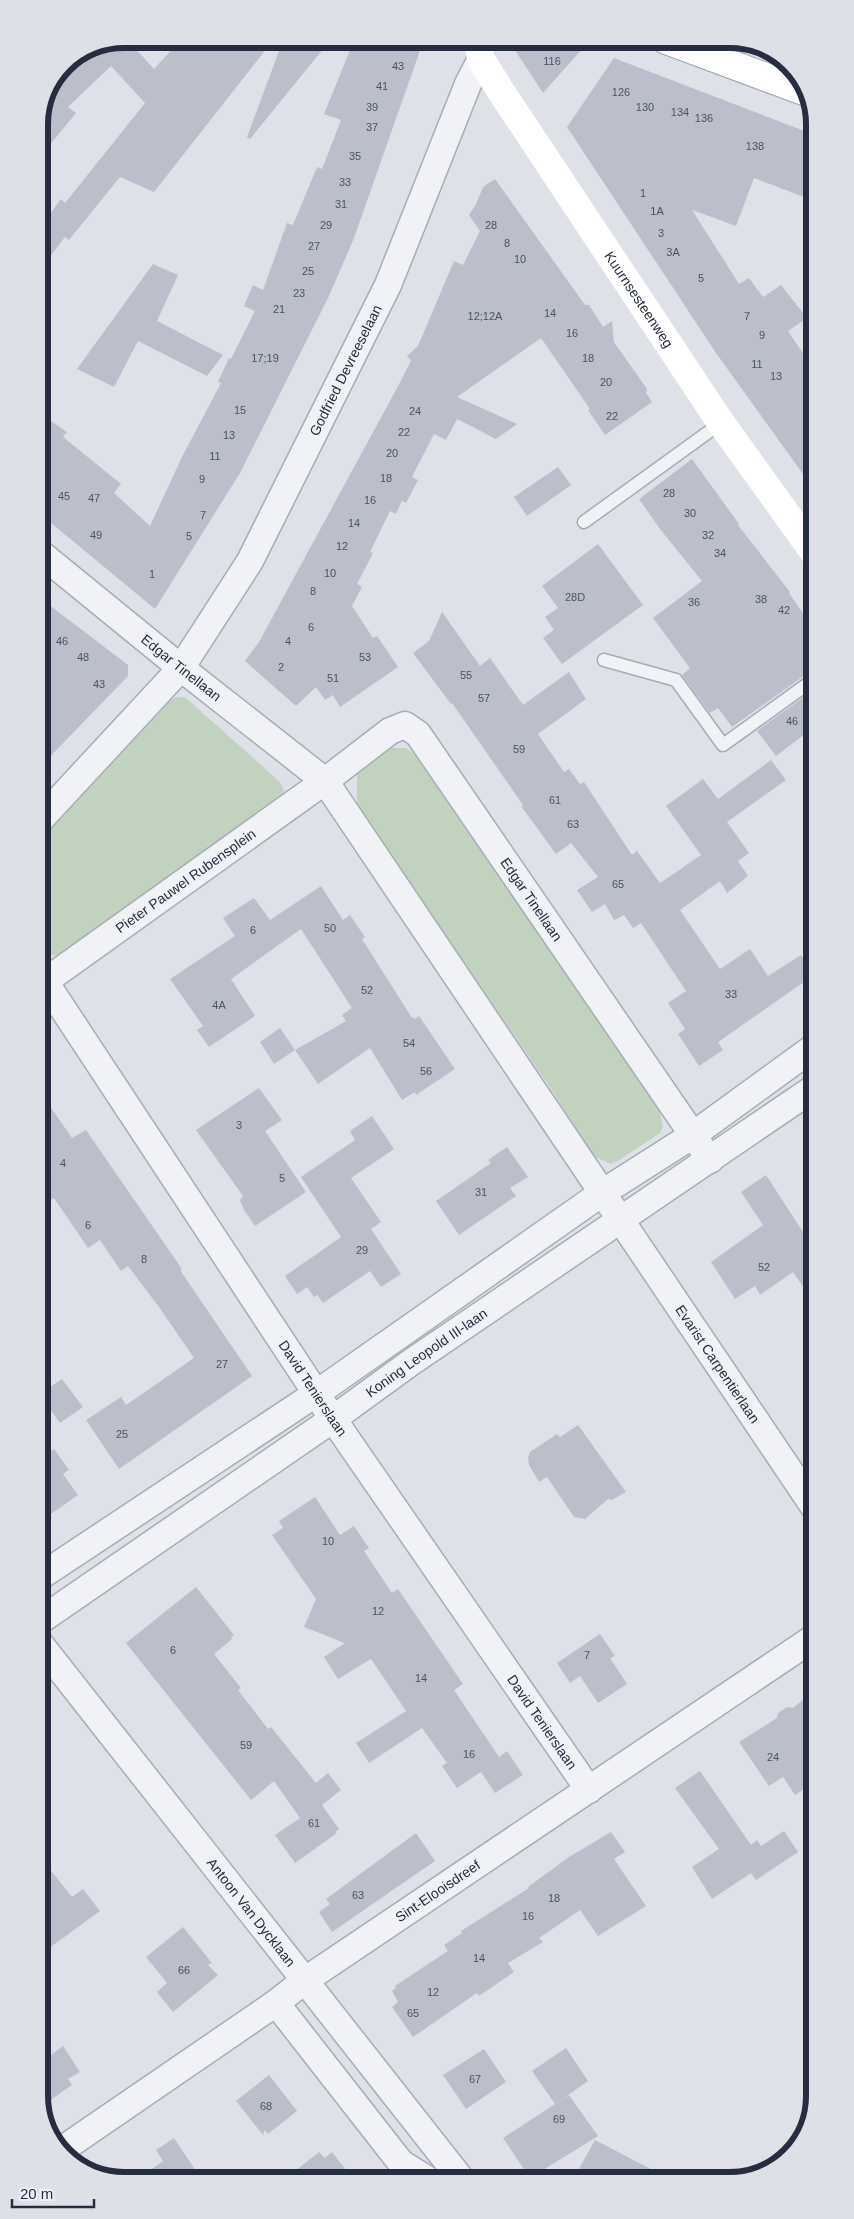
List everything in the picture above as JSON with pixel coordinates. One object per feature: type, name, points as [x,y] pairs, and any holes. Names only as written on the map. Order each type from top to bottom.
[{"type":"street","points":[[687,48],[798,89]]},
{"type":"street","name":"Kuurnsesteenweg","points":[[480,50],[500,90],[721,423],[806,541]]},
{"type":"street","name":"Godfried Devreeselaan","points":[[181,668],[250,561],[388,285],[480,50]]},
{"type":"street","name":"Edgar Tinellaan","points":[[48,559],[181,668],[325,781],[620,1221]]},
{"type":"street","points":[[48,812],[181,668]]},
{"type":"street","name":"Edgar Tinellaan","points":[[325,781],[390,731],[405,725],[418,734],[710,1160]]},
{"type":"street","name":"Pieter Pauwel Rubensplein","points":[[48,976],[325,781]]},
{"type":"street","name":"David Tenierslaan","points":[[48,988],[333,1419],[589,1790]]},
{"type":"street","points":[[47,1572],[317,1393],[602,1193],[693,1135],[806,1053]]},
{"type":"street","name":"Koning Leopold III-laan","points":[[47,1616],[333,1419],[410,1363],[806,1094]]},
{"type":"street","name":"Evarist Carpentierlaan","points":[[620,1221],[806,1496]]},
{"type":"street","name":"Sint-Elooisdreef","points":[[67,2146],[276,2003],[304,1980],[806,1643]]},
{"type":"street","name":"Antoon Van Dycklaan","points":[[47,1653],[456,2172]]},
{"type":"street","points":[[276,2003],[401,2163],[415,2171]]},
{"type":"lane","points":[[584,522],[721,423]]},
{"type":"lane","points":[[604,660],[676,680],[723,745],[806,685]]},
{"type":"green space","points":[[176,697],[186,698],[280,782],[284,791],[282,802],[61,957],[49,954],[48,833],[170,701]]},
{"type":"green space","points":[[391,748],[406,748],[416,755],[659,1109],[663,1126],[660,1133],[618,1161],[611,1164],[593,1156],[550,1087],[357,808],[357,772]]},
{"type":"building","points":[[123,47],[134,47],[154,69],[174,47],[268,47],[154,192],[120,177],[69,240],[65,237],[48,259],[48,217],[61,199],[65,203],[145,103],[111,66],[68,107],[76,113],[48,147],[50,104],[53,94],[60,85],[60,81],[81,60],[94,53]]},
{"type":"building","points":[[280,47],[324,47],[250,139],[247,137]]},
{"type":"building","points":[[351,47],[421,47],[354,238],[329,296],[240,473],[155,609],[48,520],[48,419],[67,432],[63,437],[121,484],[114,493],[150,526],[182,457],[221,383],[218,382],[229,358],[231,359],[255,311],[244,306],[253,285],[263,290],[287,223],[293,225],[317,167],[322,169],[341,120],[324,114]]},
{"type":"building","points":[[513,48],[583,48],[543,93]]},
{"type":"building","points":[[614,58],[806,132],[806,198],[754,178],[736,226],[692,210],[739,284],[749,278],[763,297],[781,285],[806,317],[806,319],[788,331],[806,358],[806,478],[716,353],[567,127]]},
{"type":"building","points":[[495,179],[585,305],[589,305],[603,327],[612,321],[614,342],[647,389],[646,393],[652,402],[605,435],[588,410],[590,409],[541,338],[457,397],[517,424],[496,439],[457,419],[446,440],[434,434],[412,477],[418,480],[406,503],[402,501],[396,514],[390,511],[370,552],[373,553],[357,584],[362,587],[352,606],[373,638],[377,636],[398,667],[340,707],[333,695],[325,700],[316,687],[296,706],[245,661],[259,642],[397,388],[411,361],[407,356],[418,346],[454,261],[463,265],[480,231],[469,215],[483,187]]},
{"type":"building","points":[[153,264],[178,275],[157,321],[223,355],[207,376],[138,341],[114,387],[77,369]]},
{"type":"building","points":[[692,459],[738,525],[790,592],[806,618],[806,674],[732,727],[718,708],[710,713],[682,675],[690,668],[653,618],[702,581],[660,529],[639,499]]},
{"type":"building","points":[[558,467],[571,485],[527,516],[514,497]]},
{"type":"building","points":[[598,544],[643,605],[562,664],[543,638],[554,630],[545,617],[558,608],[542,586]]},
{"type":"building","points":[[48,604],[128,665],[128,676],[48,759]]},
{"type":"building","points":[[442,612],[480,666],[490,658],[523,705],[569,672],[586,699],[538,734],[564,772],[569,769],[580,784],[584,782],[632,855],[637,851],[660,883],[701,855],[666,806],[703,779],[718,799],[771,760],[786,780],[727,822],[749,853],[738,861],[748,876],[727,893],[720,881],[680,910],[720,969],[750,949],[768,976],[801,955],[806,963],[806,981],[718,1042],[723,1050],[699,1066],[678,1034],[685,1029],[668,1003],[686,991],[641,923],[633,928],[624,915],[614,920],[605,904],[592,912],[577,890],[598,877],[571,843],[556,854],[521,806],[523,805],[452,703],[413,653],[429,641]]},
{"type":"building","points":[[806,695],[806,733],[776,756],[757,731]]},
{"type":"building","points":[[321,886],[343,920],[350,915],[365,937],[362,939],[412,1018],[415,1019],[419,1016],[455,1069],[416,1095],[415,1092],[402,1100],[370,1048],[318,1084],[295,1050],[346,1021],[342,1015],[352,1008],[301,929],[231,979],[255,1016],[209,1047],[197,1030],[203,1026],[170,979],[235,936],[223,918],[254,898],[270,920]]},
{"type":"building","points":[[280,1028],[295,1050],[274,1064],[260,1042]]},
{"type":"building","points":[[259,1088],[282,1120],[265,1131],[306,1192],[255,1226],[244,1210],[240,1200],[243,1196],[196,1130]]},
{"type":"building","points":[[48,1103],[72,1138],[86,1130],[182,1269],[180,1270],[252,1376],[119,1469],[86,1420],[121,1397],[126,1405],[194,1358],[128,1266],[121,1271],[100,1240],[88,1248],[54,1198],[47,1202],[47,1175],[52,1172],[47,1166]]},
{"type":"building","points":[[372,1116],[394,1149],[351,1178],[381,1222],[371,1229],[401,1274],[381,1287],[370,1271],[323,1303],[317,1295],[314,1297],[307,1287],[297,1294],[285,1276],[341,1237],[301,1177],[355,1140],[350,1131]]},
{"type":"building","points":[[507,1147],[528,1177],[510,1188],[516,1196],[459,1235],[436,1201],[491,1163],[488,1160]]},
{"type":"building","points":[[766,1175],[806,1237],[806,1291],[793,1272],[760,1295],[755,1286],[735,1299],[711,1262],[763,1225],[741,1192]]},
{"type":"building","points":[[62,1379],[83,1407],[60,1423],[47,1406],[47,1389]]},
{"type":"building","points":[[578,1425],[626,1492],[612,1500],[608,1499],[585,1519],[574,1517],[547,1477],[539,1482],[529,1465],[528,1458],[530,1452],[557,1434],[560,1437]]},
{"type":"building","points":[[54,1449],[69,1470],[63,1474],[78,1495],[47,1517],[47,1453]]},
{"type":"building","points":[[315,1497],[340,1535],[354,1526],[369,1548],[364,1551],[392,1593],[398,1589],[463,1684],[454,1690],[499,1757],[507,1751],[523,1775],[495,1793],[481,1772],[457,1788],[442,1766],[447,1763],[422,1728],[369,1763],[356,1743],[406,1711],[371,1659],[338,1679],[324,1657],[345,1643],[304,1627],[316,1599],[272,1535],[283,1528],[279,1521]]},
{"type":"building","points":[[196,1587],[234,1635],[232,1639],[214,1654],[241,1688],[238,1690],[268,1729],[271,1727],[316,1783],[328,1773],[341,1790],[322,1805],[339,1829],[335,1832],[337,1833],[295,1863],[275,1835],[300,1818],[274,1781],[251,1800],[126,1643]]},
{"type":"building","points":[[600,1634],[615,1656],[610,1658],[627,1684],[598,1703],[580,1676],[570,1683],[557,1663]]},
{"type":"building","points":[[804,1699],[806,1702],[806,1788],[795,1795],[783,1777],[769,1786],[739,1742],[777,1718],[778,1713],[787,1707],[793,1708]]},
{"type":"building","points":[[700,1771],[751,1845],[757,1840],[761,1846],[784,1831],[798,1852],[756,1880],[751,1873],[712,1899],[692,1867],[719,1849],[675,1788]]},
{"type":"building","points":[[611,1832],[625,1852],[614,1859],[646,1906],[598,1936],[580,1910],[539,1938],[543,1942],[508,1963],[514,1972],[479,1996],[477,1993],[413,2037],[392,2007],[398,2002],[392,1991],[396,1988],[395,1986],[448,1951],[444,1945],[462,1933],[461,1931],[529,1888],[569,1857]]},
{"type":"building","points":[[416,1833],[435,1861],[332,1932],[319,1912],[330,1904],[326,1899]]},
{"type":"building","points":[[47,1866],[72,1897],[83,1889],[100,1911],[47,1950]]},
{"type":"building","points":[[183,1927],[212,1963],[208,1965],[218,1975],[173,2012],[157,1992],[167,1983],[146,1957]]},
{"type":"building","points":[[63,2046],[80,2072],[68,2079],[72,2085],[48,2102],[47,2096],[47,2058]]},
{"type":"building","points":[[566,2048],[588,2081],[555,2104],[532,2071]]},
{"type":"building","points":[[484,2049],[506,2082],[466,2109],[443,2075]]},
{"type":"building","points":[[269,2075],[297,2111],[268,2134],[265,2130],[263,2135],[236,2101]]},
{"type":"building","points":[[569,2095],[598,2136],[540,2172],[526,2172],[503,2138]]},
{"type":"building","points":[[174,2138],[196,2171],[149,2171],[163,2161],[156,2150]]},
{"type":"building","points":[[595,2140],[656,2172],[577,2172]]},
{"type":"building","points":[[319,2152],[325,2158],[332,2152],[347,2171],[295,2171]]}]
